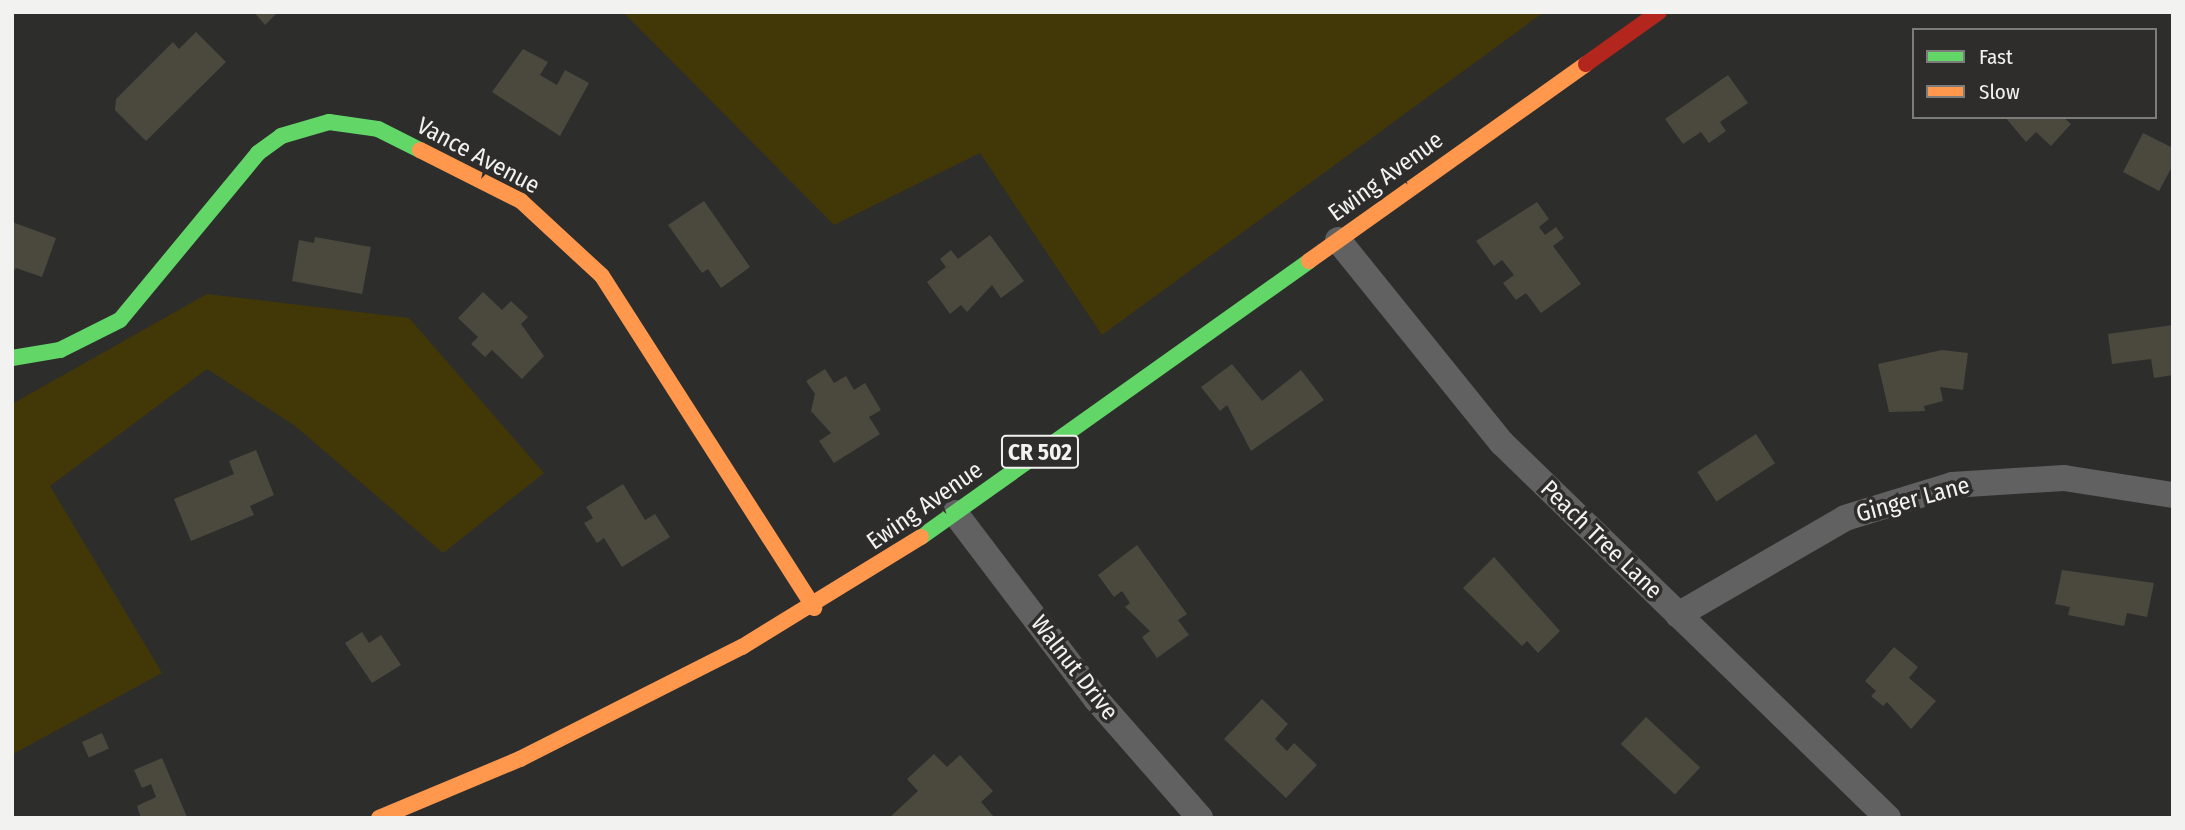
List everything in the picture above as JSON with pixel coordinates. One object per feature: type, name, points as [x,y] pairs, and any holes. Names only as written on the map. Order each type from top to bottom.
[{"type":"main road","name":"Ewing Avenue","points":[[379,818],[520,759],[814,608],[955,513],[1659,12]]},
{"type":"main road","name":"Vance Avenue","points":[[12,358],[60,350],[120,320],[258,153],[281,136],[329,122],[378,129],[521,201],[602,276],[814,608]]},
{"type":"street","name":"Peach Tree Lane","points":[[1338,240],[1502,443],[1888,818]]},
{"type":"street","name":"Ginger Lane","points":[[1678,615],[1845,518],[1952,485],[2064,478],[2173,495]]},
{"type":"street","name":"Walnut Drive","points":[[955,513],[1096,699],[1200,818]]},
{"type":"shaded area","points":[[623,12],[1544,12],[1102,335],[980,153],[834,225]]},
{"type":"shaded area","points":[[207,294],[409,318],[544,473],[443,553],[294,425],[207,369],[50,486],[162,673],[13,754],[12,404]]},
{"type":"building","points":[[254,12],[278,12],[265,25]]},
{"type":"building","points":[[196,32],[226,62],[146,141],[115,110],[116,99],[173,42],[179,49]]},
{"type":"building","points":[[523,49],[548,62],[540,75],[557,85],[565,70],[589,83],[560,136],[492,92]]},
{"type":"building","points":[[1728,75],[1748,103],[1720,122],[1726,131],[1709,143],[1701,132],[1683,144],[1665,119]]},
{"type":"building","points":[[2007,119],[2065,119],[2071,124],[2051,146],[2036,132],[2026,142]]},
{"type":"building","points":[[2143,133],[2173,148],[2173,165],[2159,191],[2123,172]]},
{"type":"building","points":[[704,201],[750,267],[721,288],[708,269],[702,273],[668,225]]},
{"type":"building","points":[[1537,202],[1549,219],[1539,227],[1545,235],[1556,227],[1564,238],[1553,246],[1581,284],[1541,313],[1526,293],[1516,300],[1503,283],[1514,275],[1502,260],[1494,266],[1476,241]]},
{"type":"building","points":[[12,222],[56,238],[42,277],[16,268],[12,273]]},
{"type":"building","points":[[990,235],[1024,281],[1001,298],[992,285],[967,312],[961,305],[950,314],[927,282],[946,267],[940,259],[951,250],[958,259]]},
{"type":"building","points":[[315,237],[371,247],[362,294],[292,281],[299,240],[314,243]]},
{"type":"building","points":[[483,292],[502,310],[511,301],[528,317],[521,324],[544,356],[522,379],[492,350],[485,357],[471,344],[478,337],[458,318]]},
{"type":"building","points":[[2173,325],[2173,375],[2154,378],[2151,359],[2112,364],[2108,334]]},
{"type":"building","points":[[1942,350],[1968,353],[1963,390],[1940,387],[1943,401],[1924,406],[1925,411],[1889,412],[1878,364]]},
{"type":"building","points":[[1232,364],[1262,401],[1301,370],[1324,400],[1251,451],[1227,405],[1220,411],[1201,387]]},
{"type":"building","points":[[825,369],[834,383],[846,376],[854,390],[865,383],[881,410],[869,417],[880,434],[834,463],[819,441],[831,433],[811,411],[815,394],[806,381]]},
{"type":"building","points":[[1756,434],[1775,463],[1716,501],[1697,472]]},
{"type":"building","points":[[256,450],[274,495],[250,506],[254,515],[191,541],[174,499],[234,474],[229,461]]},
{"type":"building","points":[[623,484],[645,520],[655,514],[670,537],[622,567],[604,538],[597,543],[584,523],[593,518],[586,507]]},
{"type":"building","points":[[1137,545],[1187,614],[1178,620],[1189,635],[1157,658],[1142,637],[1150,631],[1125,607],[1130,603],[1122,591],[1114,597],[1098,575]]},
{"type":"building","points":[[1494,557],[1560,631],[1538,653],[1527,641],[1522,646],[1463,588]]},
{"type":"building","points":[[2062,570],[2154,583],[2147,617],[2127,613],[2124,626],[2068,615],[2070,607],[2055,604]]},
{"type":"building","points":[[362,632],[369,643],[381,635],[401,665],[372,683],[345,643]]},
{"type":"building","points":[[1894,647],[1918,667],[1909,678],[1936,701],[1911,729],[1887,702],[1883,706],[1871,696],[1876,691],[1865,681]]},
{"type":"building","points":[[1262,699],[1288,724],[1275,739],[1287,751],[1294,743],[1317,765],[1286,798],[1224,739]]},
{"type":"building","points":[[1646,717],[1700,767],[1675,795],[1621,744]]},
{"type":"building","points":[[102,733],[109,749],[89,757],[82,742]]},
{"type":"building","points":[[934,754],[947,767],[960,755],[993,791],[981,802],[995,818],[889,818],[918,791],[907,779]]},
{"type":"building","points":[[162,758],[187,817],[185,818],[141,818],[137,806],[156,797],[151,784],[142,788],[134,770]]},
{"type":"traffic: fast","points":[[12,358],[60,350],[120,320],[258,153],[281,136],[329,122],[378,129],[420,150]]},
{"type":"traffic: fast","points":[[921,537],[1309,261]]},
{"type":"traffic: slow","points":[[1309,261],[1586,64]]},
{"type":"traffic: slow","points":[[420,150],[521,201],[602,276],[814,608]]},
{"type":"traffic: slow","points":[[379,818],[520,759],[742,647],[921,537]]},
{"type":"traffic: jam","points":[[1586,64],[1659,12]]}]
